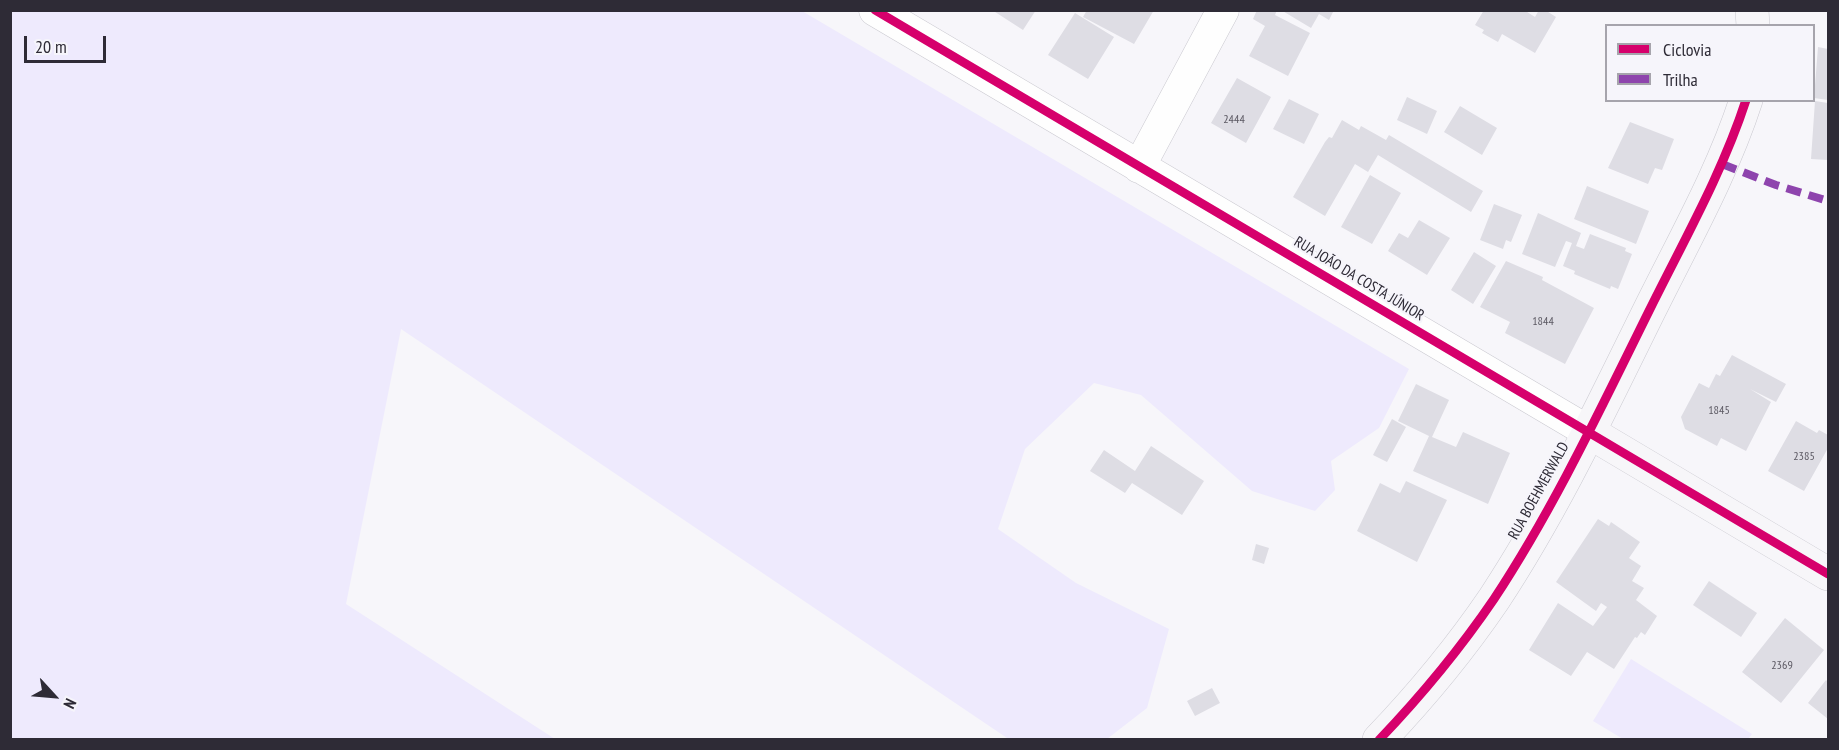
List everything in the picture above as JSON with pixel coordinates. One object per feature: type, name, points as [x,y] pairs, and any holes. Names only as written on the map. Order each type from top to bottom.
[{"type":"main road","name":"RUA BOEHMERWALD","points":[[1379,740],[1425,689],[1494,598],[1589,432],[1722,164],[1745,102]]},
{"type":"main road","name":"RUA JOÃO DA COSTA JÚNIOR","points":[[1589,432],[1828,574]]},
{"type":"street","points":[[1139,167],[1223,10]]},
{"type":"street","name":"RUA JOÃO DA COSTA JÚNIOR","points":[[882,12],[1139,167],[1589,432]]},
{"type":"shaded area","points":[[10,11],[802,11],[1409,369],[1379,428],[1331,461],[1335,490],[1315,511],[1252,491],[1141,395],[1094,383],[1025,449],[998,529],[1076,583],[1169,629],[1147,708],[1107,739],[1010,740],[401,329],[346,604],[555,739],[11,739]]},
{"type":"shaded area","points":[[1631,659],[1752,734],[1748,739],[1623,739],[1593,721]]},
{"type":"building","points":[[992,10],[1036,10],[1023,30]]},
{"type":"building","points":[[1087,10],[1154,10],[1134,44],[1083,17]]},
{"type":"building","points":[[1257,10],[1277,10],[1275,15],[1310,33],[1288,76],[1249,56],[1265,26],[1253,19]]},
{"type":"building","points":[[1281,10],[1334,10],[1329,20],[1319,14],[1311,28]]},
{"type":"building","points":[[1484,10],[1524,10],[1535,17],[1539,10],[1545,10],[1556,17],[1535,53],[1502,34],[1498,42],[1482,33],[1484,30],[1475,25]]},
{"type":"building","points":[[1075,13],[1114,37],[1088,79],[1048,55]]},
{"type":"building","points":[[1818,47],[1828,49],[1828,100],[1815,98]]},
{"type":"building","points":[[1237,78],[1271,97],[1246,143],[1211,123]]},
{"type":"building","points":[[1407,97],[1437,111],[1427,134],[1397,120]]},
{"type":"building","points":[[1289,99],[1319,114],[1304,144],[1273,129]]},
{"type":"building","points":[[1815,101],[1828,103],[1828,160],[1811,159]]},
{"type":"building","points":[[1460,106],[1497,128],[1482,155],[1444,132]]},
{"type":"building","points":[[1342,120],[1359,130],[1361,126],[1386,140],[1389,135],[1483,191],[1471,212],[1378,155],[1368,172],[1355,164],[1325,216],[1293,197],[1325,142],[1329,137],[1332,138]]},
{"type":"building","points":[[1630,122],[1674,139],[1662,170],[1655,168],[1648,184],[1608,168]]},
{"type":"building","points":[[1370,175],[1401,193],[1372,244],[1341,227]]},
{"type":"building","points":[[1587,186],[1649,211],[1636,244],[1574,219]]},
{"type":"building","points":[[1494,204],[1522,215],[1511,242],[1506,240],[1503,249],[1480,240]]},
{"type":"building","points":[[1538,213],[1581,233],[1576,246],[1584,249],[1590,234],[1626,248],[1625,251],[1632,254],[1618,289],[1611,286],[1610,289],[1574,274],[1575,271],[1563,266],[1572,243],[1566,241],[1555,267],[1522,254]]},
{"type":"building","points":[[1419,220],[1450,238],[1427,275],[1388,251],[1399,233],[1408,238]]},
{"type":"building","points":[[1474,252],[1496,266],[1473,304],[1451,290]]},
{"type":"building","points":[[1506,261],[1543,277],[1542,280],[1594,308],[1565,364],[1505,333],[1510,322],[1480,307]]},
{"type":"building","points":[[1732,355],[1786,384],[1776,402],[1750,389],[1771,402],[1746,451],[1721,438],[1717,446],[1685,429],[1681,417],[1699,383],[1709,388],[1716,374],[1720,376]]},
{"type":"building","points":[[1416,384],[1449,400],[1432,437],[1456,447],[1463,432],[1510,453],[1488,504],[1413,471],[1429,436],[1398,421]]},
{"type":"building","points":[[1392,419],[1406,427],[1387,462],[1373,455]]},
{"type":"building","points":[[1796,421],[1817,433],[1819,430],[1828,435],[1828,448],[1804,491],[1768,471]]},
{"type":"building","points":[[1151,446],[1204,481],[1182,515],[1132,483],[1125,493],[1090,471],[1104,450],[1135,471]]},
{"type":"building","points":[[1406,481],[1447,500],[1417,562],[1357,531],[1380,483],[1400,493]]},
{"type":"building","points":[[1598,519],[1609,526],[1611,522],[1640,542],[1629,558],[1641,566],[1632,581],[1644,588],[1636,600],[1657,616],[1645,635],[1641,632],[1637,638],[1635,637],[1614,669],[1587,652],[1571,676],[1529,650],[1558,603],[1593,626],[1607,607],[1601,603],[1596,611],[1556,582]]},
{"type":"building","points":[[1256,544],[1269,548],[1264,564],[1252,560]]},
{"type":"building","points":[[1709,581],[1757,613],[1741,637],[1693,605]]},
{"type":"building","points":[[1785,618],[1824,650],[1781,703],[1742,672]]},
{"type":"building","points":[[1826,680],[1828,682],[1828,719],[1808,703]]},
{"type":"building","points":[[1212,688],[1220,703],[1195,716],[1187,701]]},
{"type":"marked path","points":[[1722,164],[1776,185],[1828,201]]},
{"type":"cycle path","points":[[875,10],[1828,574]]},
{"type":"cycle path","points":[[1379,740],[1468,636],[1537,529],[1595,421],[1701,207],[1726,154],[1745,102]]}]
